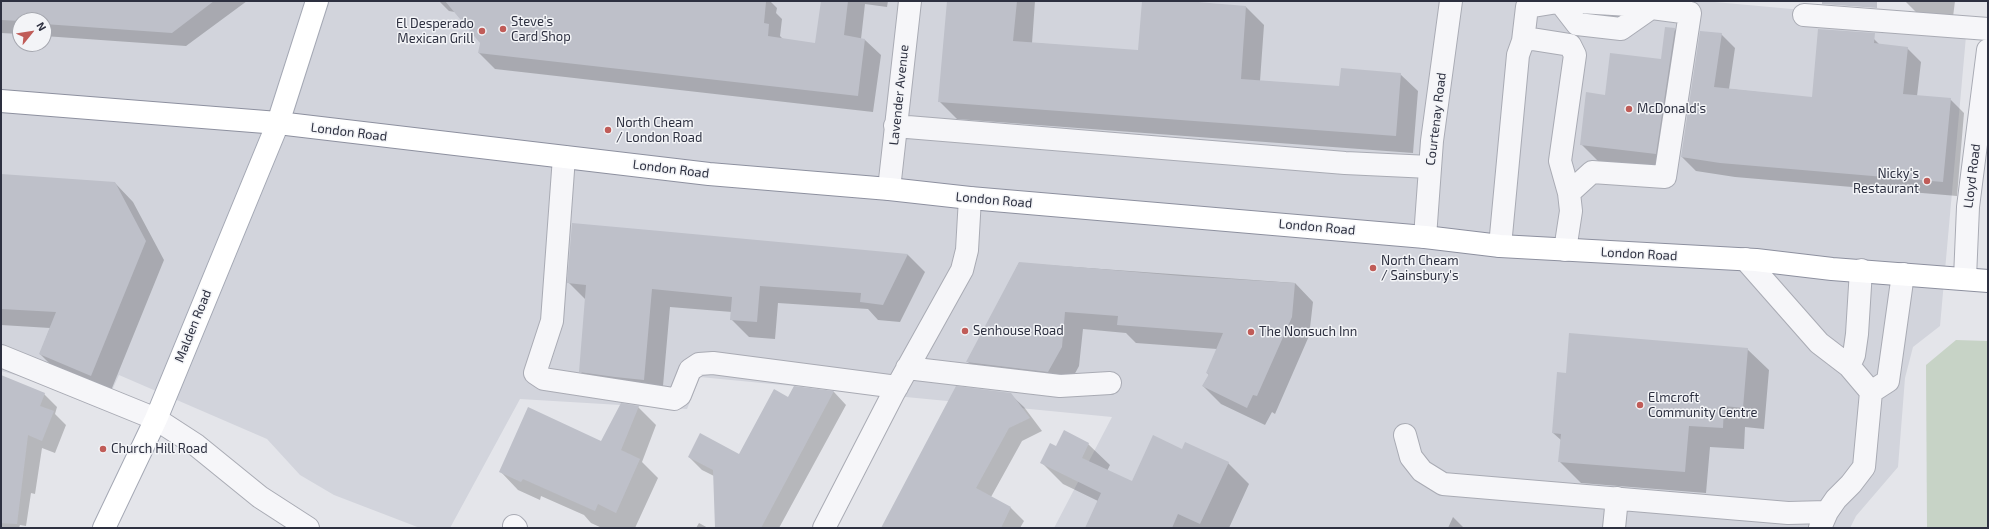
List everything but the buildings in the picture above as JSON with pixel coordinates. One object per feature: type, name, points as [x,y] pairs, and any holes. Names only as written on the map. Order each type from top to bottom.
[{"type":"main road","name":"Malden Road","points":[[104,528],[156,419],[278,123],[317,1]]},
{"type":"main road","name":"London Road","points":[[1,101],[278,123],[709,174],[889,189],[970,198],[1425,237],[1500,246],[1745,259],[1988,281]]},
{"type":"street","name":"Lavender Avenue","points":[[889,189],[910,1]]},
{"type":"street","name":"Courtenay Road","points":[[1425,237],[1432,141],[1451,1]]},
{"type":"street","points":[[1500,246],[1518,55],[1523,41],[1527,7],[1560,2],[1577,24],[1621,29],[1650,8],[1690,13],[1665,177],[1592,172],[1569,193]]},
{"type":"street","points":[[1804,15],[1988,29]]},
{"type":"street","points":[[1523,41],[1532,39],[1570,45],[1575,55],[1560,161],[1569,193],[1571,211],[1565,250]]},
{"type":"street","name":"Lloyd Road","points":[[1966,278],[1968,207],[1988,50]]},
{"type":"street","points":[[895,126],[1337,162],[1430,168]]},
{"type":"street","points":[[564,157],[552,321],[535,373],[544,379],[674,399],[680,395],[690,370],[700,364],[713,362],[897,387]]},
{"type":"street","points":[[824,528],[907,368],[962,270],[967,250],[970,198]]},
{"type":"street","points":[[1405,435],[1411,457],[1422,471],[1430,486],[1443,484],[1617,498],[1788,513],[1824,520],[1836,499],[1852,484],[1864,466],[1871,392],[1849,366],[1819,343],[1745,259]]},
{"type":"street","points":[[1849,366],[1854,356],[1857,334],[1861,270]]},
{"type":"street","points":[[1871,392],[1888,381],[1903,274]]},
{"type":"street","points":[[1,356],[156,419],[196,445],[260,497],[308,528]]},
{"type":"street","points":[[907,368],[1060,386],[1110,383]]},
{"type":"street","points":[[1614,528],[1617,498]]},
{"type":"shaded area","points":[[1,1],[1704,1],[1967,25],[1940,326],[1913,347],[1905,378],[1898,467],[1856,516],[1850,528],[1054,528],[1112,417],[700,377],[687,409],[520,399],[450,528],[420,528],[334,495],[300,475],[267,439],[119,375],[103,410],[23,377],[1,371]]},
{"type":"green space","points":[[1956,340],[1988,341],[1988,528],[1927,528],[1926,365]]},
{"type":"place","name":"Steve's Card Shop","points":[[503,29]]},
{"type":"place","name":"El Desperado Mexican Grill","points":[[482,31]]},
{"type":"place","name":"McDonald's","points":[[1629,109]]},
{"type":"place","name":"North Cheam / London Road","points":[[608,130]]},
{"type":"place","name":"Nicky's Restaurant","points":[[1927,181]]},
{"type":"place","name":"North Cheam / Sainsbury's","points":[[1373,268]]},
{"type":"place","name":"Senhouse Road","points":[[965,331]]},
{"type":"place","name":"The Nonsuch Inn","points":[[1251,332]]},
{"type":"place","name":"Elmcroft Community Centre","points":[[1640,405]]},
{"type":"place","name":"Church Hill Road","points":[[103,449]]}]
